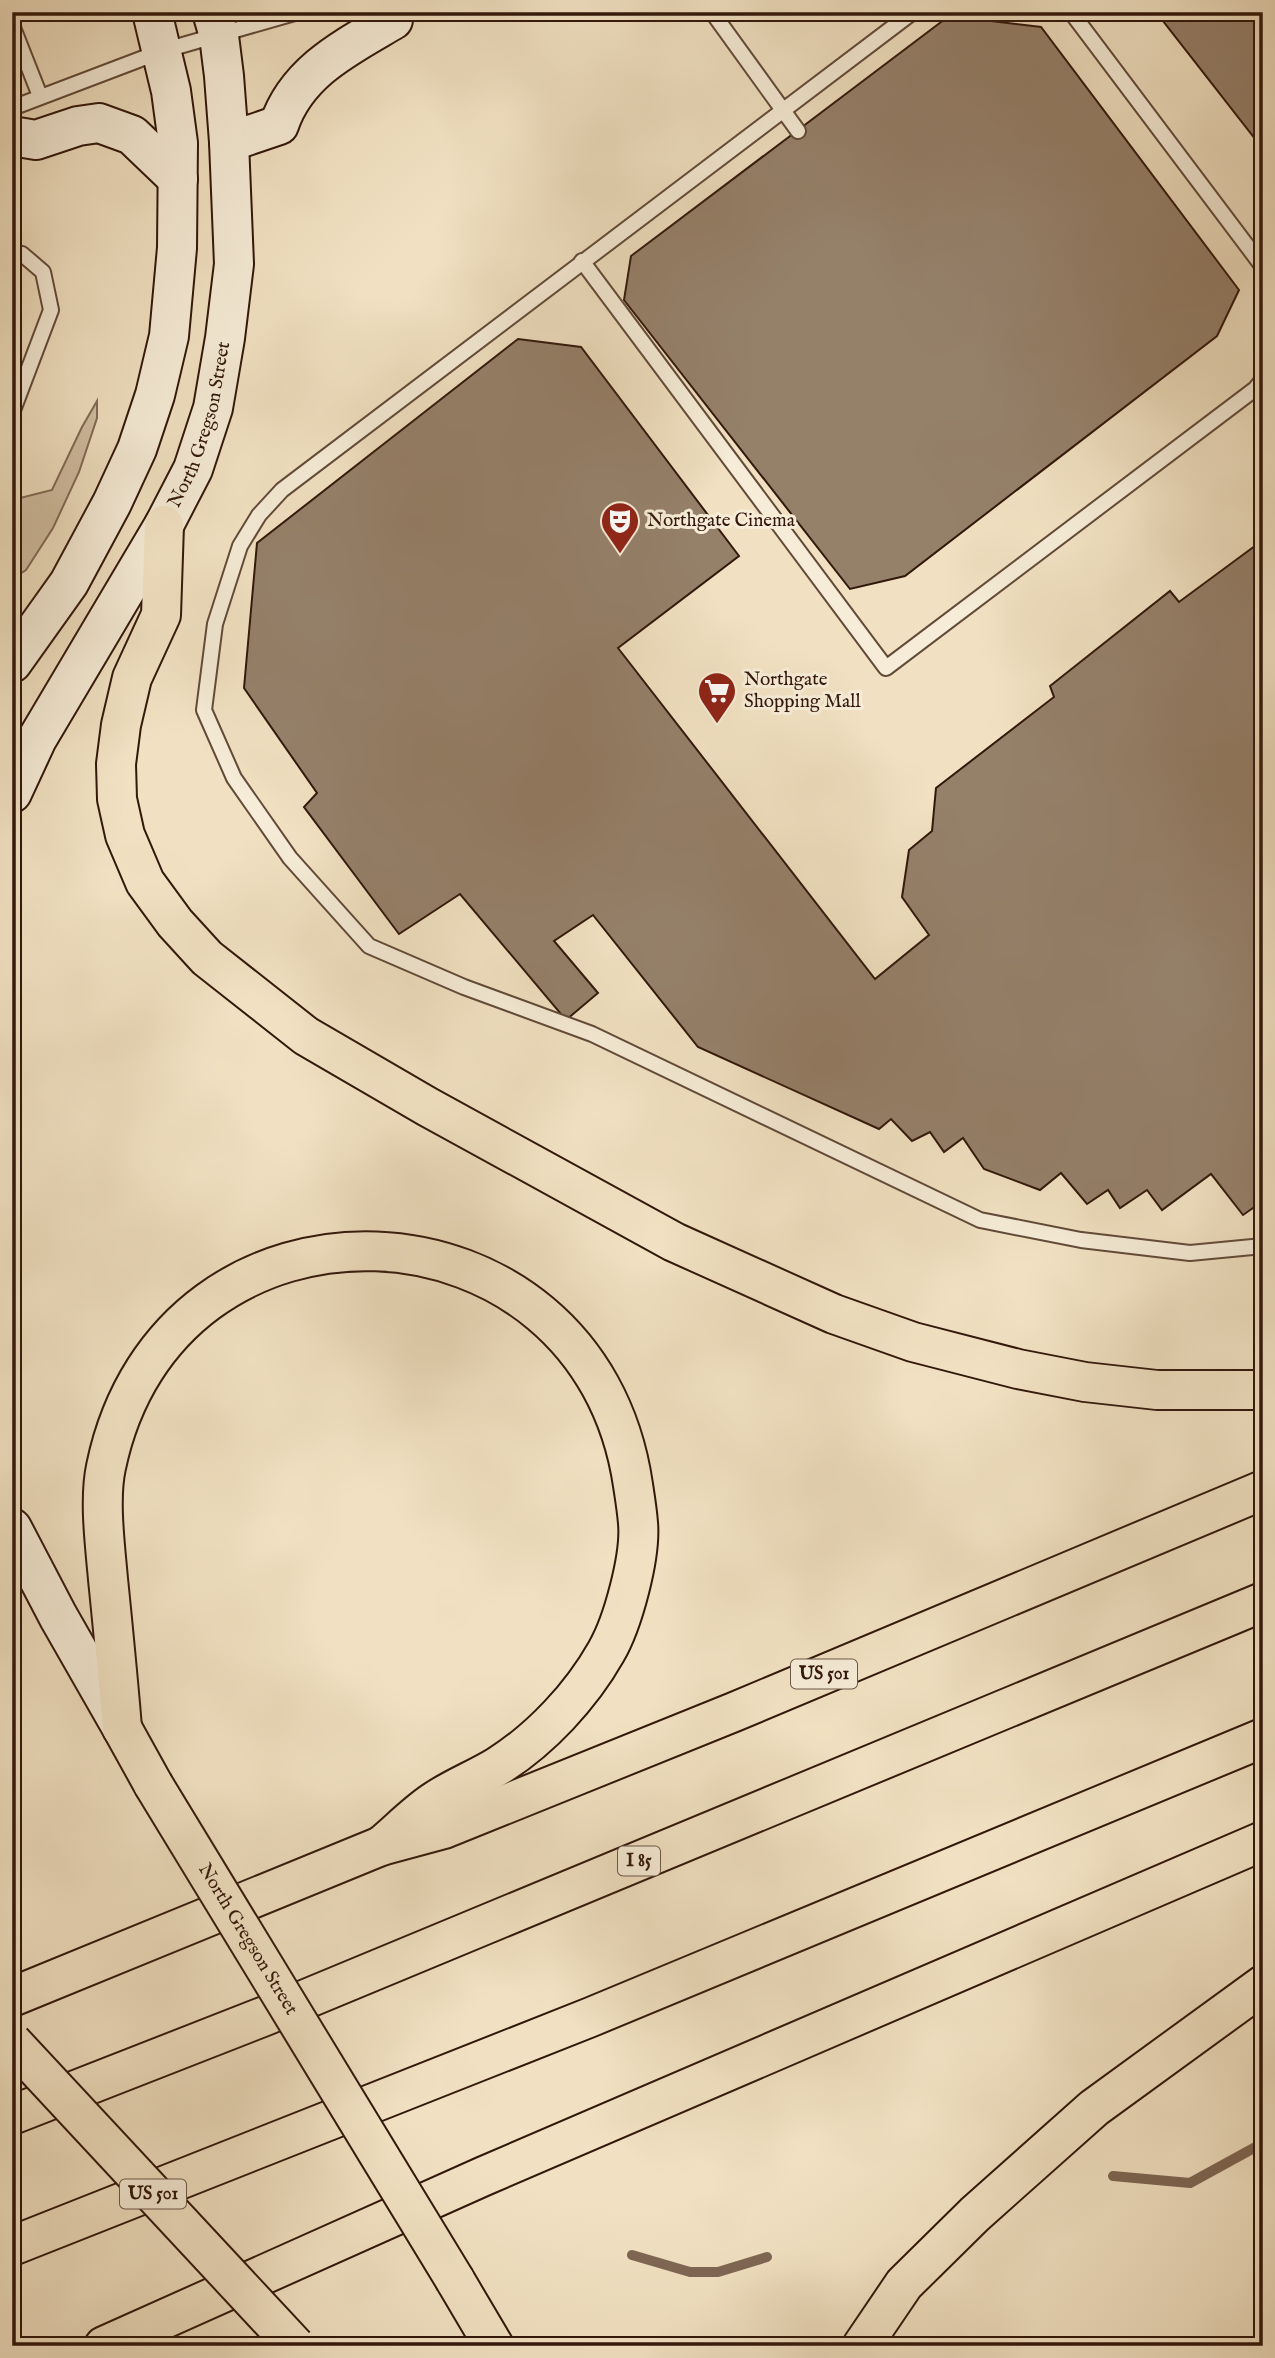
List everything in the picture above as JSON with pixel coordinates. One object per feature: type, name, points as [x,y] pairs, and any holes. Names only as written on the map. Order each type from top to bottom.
[{"type":"highway","points":[[164,525],[161,615],[132,678],[118,751],[117,799],[125,835],[145,881],[175,923],[207,958],[295,1028],[417,1101],[674,1242],[834,1314],[913,1342],[1018,1369],[1085,1382],[1157,1390],[1263,1390]]},
{"type":"highway","points":[[122,1728],[104,1533],[105,1470],[120,1416],[142,1371],[170,1333],[204,1302],[248,1278],[290,1261],[369,1251],[405,1252],[458,1266],[509,1290],[552,1321],[588,1364],[619,1429],[630,1464],[639,1526],[631,1584],[620,1621],[606,1652],[583,1685],[547,1727],[510,1756],[433,1802],[381,1846]]},
{"type":"highway","name":"US 501","points":[[12,1997],[381,1846],[444,1829],[734,1712],[1263,1490]]},
{"type":"highway","name":"I 85","points":[[12,2115],[265,2017],[1263,1602]]},
{"type":"highway","name":"North Gregson Street","points":[[122,1728],[153,1784],[494,2346]]},
{"type":"highway","points":[[12,2246],[579,2022],[1263,1738]]},
{"type":"highway","points":[[104,2346],[484,2175],[1263,1842]]},
{"type":"highway","points":[[862,2346],[904,2284],[975,2214],[1094,2108],[1263,1985]]},
{"type":"highway","name":"US 501","points":[[12,2042],[295,2346]]},
{"type":"main road","points":[[12,663],[69,583],[112,503],[137,449],[155,395],[169,336],[177,248],[176,130],[171,91],[152,12]]},
{"type":"main road","points":[[229,142],[279,125],[296,90],[319,67],[348,46],[393,20],[391,12]]},
{"type":"main road","name":"North Gregson Street","points":[[12,793],[37,739],[164,525],[193,469],[213,408],[234,264],[229,142],[215,24]]},
{"type":"main road","points":[[12,136],[36,140],[78,126],[99,123],[132,135],[178,179]]},
{"type":"main road","name":"North Gregson Street","points":[[12,1528],[58,1616],[122,1728]]},
{"type":"lane","points":[[12,108],[162,51],[215,24],[298,12]]},
{"type":"lane","points":[[712,12],[798,131]]},
{"type":"lane","points":[[913,12],[282,490],[259,514],[240,546],[215,624],[204,710],[234,778],[290,859],[369,946],[464,987],[592,1034],[980,1220],[1080,1240],[1190,1253],[1263,1245]]},
{"type":"lane","points":[[1071,12],[1263,267]]},
{"type":"lane","points":[[12,25],[40,96]]},
{"type":"lane","points":[[12,253],[22,254],[43,272],[51,310],[12,413]]},
{"type":"lane","points":[[582,261],[886,668],[1255,389],[1263,379]]},
{"type":"shaded area","points":[[97,401],[97,418],[79,472],[53,528],[26,570],[12,579],[12,500],[52,490]]},
{"type":"building","points":[[1156,12],[1263,12],[1263,149]]},
{"type":"building","points":[[949,16],[1041,27],[1239,290],[1217,336],[905,576],[850,589],[624,300],[631,256]]},
{"type":"building","points":[[518,339],[581,347],[739,556],[618,648],[875,979],[929,935],[902,897],[909,850],[932,831],[936,788],[1054,697],[1050,686],[1170,591],[1179,602],[1263,540],[1263,1201],[1243,1215],[1211,1174],[1162,1210],[1147,1190],[1120,1208],[1108,1190],[1087,1204],[1061,1173],[1040,1190],[984,1169],[963,1138],[944,1152],[930,1132],[912,1141],[891,1119],[879,1129],[698,1047],[593,915],[554,941],[598,993],[566,1020],[460,894],[399,934],[304,807],[317,793],[244,688],[257,543]]},
{"type":"waterway","points":[[1113,2176],[1190,2183],[1263,2143]]},
{"type":"waterway","points":[[632,2255],[690,2272],[718,2272],[767,2257]]},
{"type":"place","name":"Northgate Cinema","points":[[620,555]]},
{"type":"place","name":"Northgate Shopping Mall","points":[[717,725]]}]
